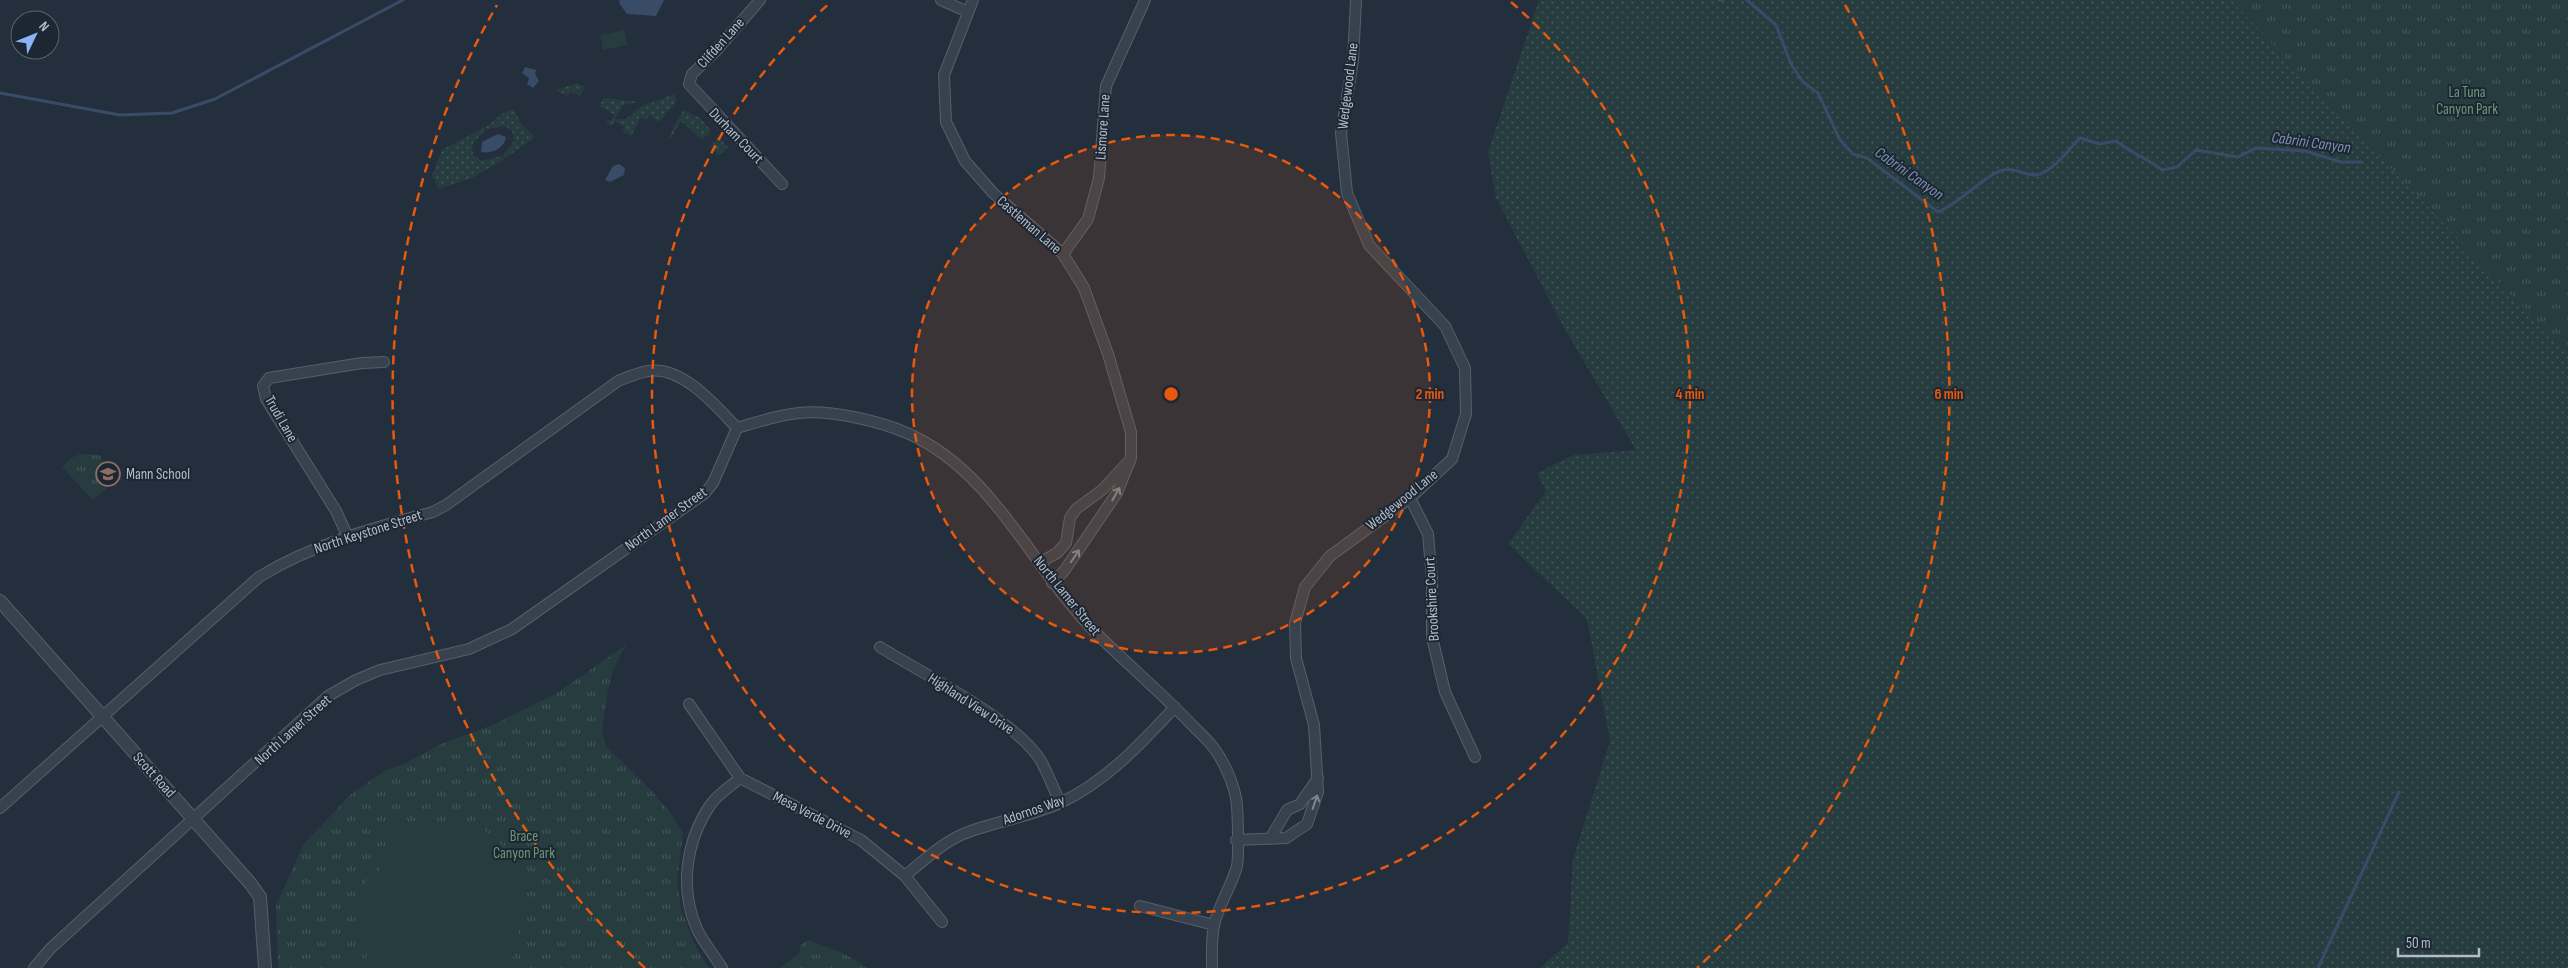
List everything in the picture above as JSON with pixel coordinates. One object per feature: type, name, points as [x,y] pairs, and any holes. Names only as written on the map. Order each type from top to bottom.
[{"type":"street","name":"Clifden Lane","points":[[691,88],[689,79],[692,74],[715,52],[760,0]]},
{"type":"street","points":[[941,0],[968,12]]},
{"type":"street","name":"Castleman Lane","points":[[973,0],[944,75],[946,122],[965,161],[992,193],[1064,254],[1084,288],[1108,354],[1131,432],[1131,458],[1117,493],[1064,571],[1052,583]]},
{"type":"street","name":"Lismore Lane","points":[[1064,254],[1088,219],[1099,178],[1106,86],[1145,0]]},
{"type":"street","name":"Wedgewood Lane","points":[[1236,840],[1286,838],[1307,824],[1318,792],[1314,725],[1296,658],[1295,623],[1306,587],[1330,556],[1410,498],[1452,459],[1466,414],[1465,368],[1445,326],[1369,245],[1347,193],[1341,133],[1352,61],[1356,0]]},
{"type":"street","name":"Durham Court","points":[[691,88],[782,184]]},
{"type":"street","name":"Trudi Lane","points":[[347,536],[336,511],[266,399],[263,386],[270,378],[362,362],[384,362]]},
{"type":"street","name":"North Keystone Street","points":[[0,808],[259,577],[287,560],[347,536],[433,512],[446,505],[618,381],[650,370],[676,376],[693,384],[737,428]]},
{"type":"street","name":"North Lamer Street","points":[[34,968],[51,948],[328,696],[356,680],[380,670],[469,649],[512,629],[705,493],[713,483],[737,428],[800,412],[824,413],[881,423],[908,433],[929,445],[981,488],[1039,563],[1052,583],[1094,631],[1175,707],[1217,752],[1230,779],[1238,816],[1236,840],[1237,865],[1214,925],[1212,968]]},
{"type":"street","points":[[1039,563],[1057,553],[1066,543],[1070,518],[1076,509],[1102,490],[1131,458]]},
{"type":"street","name":"Brookshire Court","points":[[1410,498],[1428,534],[1432,579],[1432,637],[1445,692],[1475,757]]},
{"type":"street","name":"Scott Road","points":[[2,606],[194,819],[260,897],[265,968]]},
{"type":"street","name":"Highland View Drive","points":[[880,647],[996,718],[1020,736],[1040,760],[1060,803]]},
{"type":"street","name":"Mesa Verde Drive","points":[[689,704],[740,778],[862,840],[905,876],[942,922]]},
{"type":"street","name":"Adornos Way","points":[[905,876],[935,851],[962,834],[1060,803],[1096,784],[1125,760],[1175,707]]},
{"type":"street","points":[[722,968],[697,929],[687,894],[688,860],[698,826],[712,802],[740,778]]},
{"type":"street","points":[[1270,839],[1287,810],[1300,804],[1318,778]]},
{"type":"street","points":[[1140,906],[1214,925]]},
{"type":"green space","points":[[1539,0],[2568,0],[2568,968],[1540,968],[1568,943],[1573,859],[1610,741],[1587,619],[1508,544],[1546,491],[1537,473],[1574,455],[1636,450],[1563,326],[1496,198],[1488,152]]},
{"type":"green space","name":"La Tuna Canyon Park","points":[[2231,0],[2568,0],[2568,354]]},
{"type":"green space","points":[[624,30],[627,45],[603,50],[600,35]]},
{"type":"green space","points":[[577,83],[585,87],[580,96],[571,91],[568,96],[555,90]]},
{"type":"green space","points":[[674,94],[677,101],[659,122],[649,115],[646,120],[641,117],[631,136],[622,131],[625,127],[615,121],[611,126],[606,123],[608,120],[611,121],[615,115],[599,106],[604,98],[638,102],[623,105],[615,119],[626,119],[642,106]]},
{"type":"green space","points":[[513,109],[522,125],[535,137],[505,158],[503,155],[514,141],[512,131],[505,126],[487,129],[486,127],[503,113]]},
{"type":"green space","points":[[684,110],[700,118],[711,131],[702,140],[681,121],[671,138],[669,137],[672,128]]},
{"type":"green space","points":[[485,127],[485,130],[472,144],[473,155],[482,161],[502,156],[504,159],[474,177],[439,189],[432,176],[442,150]]},
{"type":"green space","points":[[718,137],[728,147],[719,156],[710,147]]},
{"type":"green space","points":[[81,454],[99,455],[102,458],[103,467],[112,480],[106,489],[93,500],[62,467],[71,458]]},
{"type":"green space","name":"Brace Canyon Park","points":[[626,645],[613,670],[608,689],[602,731],[606,746],[651,790],[670,812],[683,833],[677,882],[681,908],[694,943],[709,968],[278,968],[276,906],[303,845],[349,796],[384,771],[404,764],[439,745],[495,724],[557,693]]},
{"type":"green space","points":[[447,820],[474,823],[497,839],[529,882],[511,968],[349,968],[351,956],[366,959],[371,935],[361,933],[357,927],[368,872],[378,873],[390,830],[395,826],[409,824],[444,831]]},
{"type":"green space","points":[[808,940],[841,952],[868,968],[780,968],[799,953],[801,945]]},
{"type":"water","points":[[620,0],[664,0],[656,16],[627,14],[619,3]]},
{"type":"water","points":[[525,67],[536,70],[535,74],[539,81],[533,88],[527,84],[529,78],[522,73]]},
{"type":"water","points":[[498,134],[506,137],[503,144],[490,152],[481,152],[482,142]]},
{"type":"water","points":[[619,164],[625,168],[624,175],[610,182],[605,180],[613,166]]},
{"type":"waterway","points":[[0,93],[120,115],[172,113],[215,99],[403,0]]},
{"type":"waterway","name":"Cabrini Canyon","points":[[1747,0],[1776,25],[1791,64],[1803,82],[1818,93],[1840,140],[1853,154],[1867,158],[1938,212],[1945,209],[1985,179],[2000,171],[2012,170],[2034,175],[2046,171],[2080,138],[2100,144],[2116,141],[2162,170],[2177,167],[2196,150],[2238,157],[2256,148],[2305,151],[2341,162],[2362,162]]},
{"type":"waterway","points":[[2318,968],[2399,792]]},
{"type":"place","name":"Mann School","points":[[108,474]]}]
